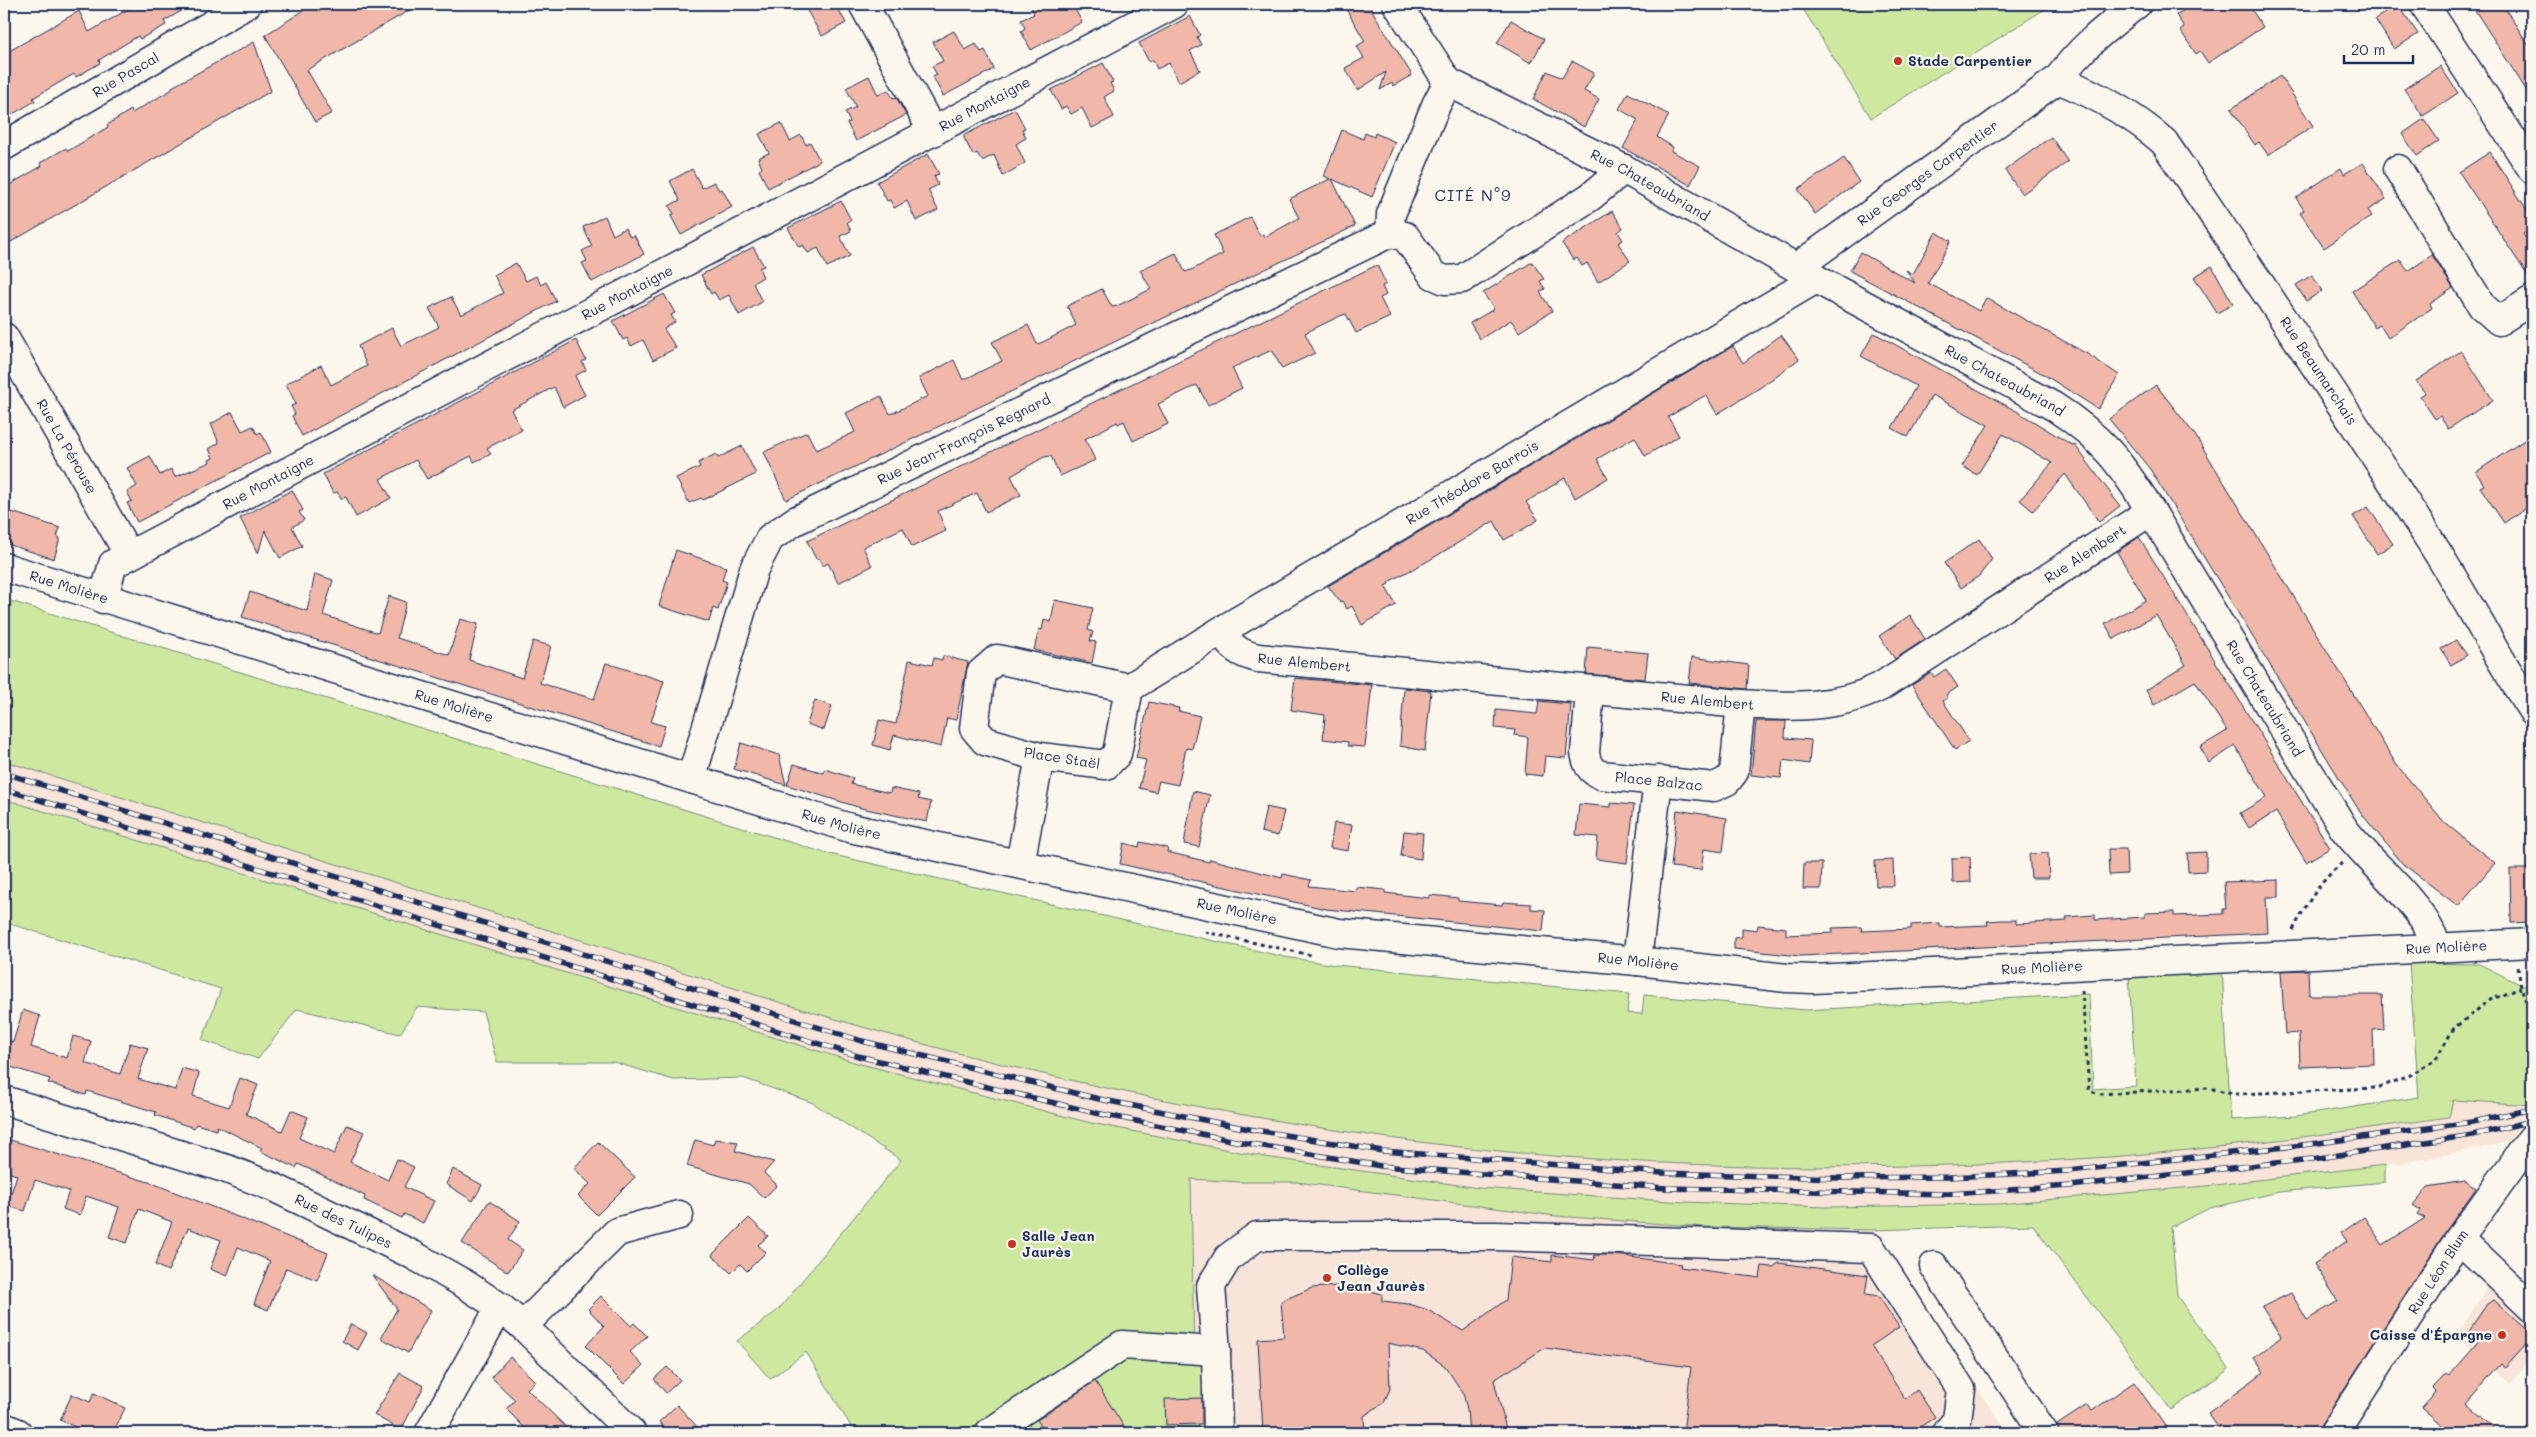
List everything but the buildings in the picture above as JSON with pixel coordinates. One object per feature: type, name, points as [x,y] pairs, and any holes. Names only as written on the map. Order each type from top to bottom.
[{"type":"street","name":"Rue Pascal","points":[[4,146],[247,4]]},
{"type":"street","points":[[862,4],[933,132]]},
{"type":"street","name":"Rue Montaigne","points":[[103,599],[113,564],[129,555],[1174,4]]},
{"type":"street","points":[[1396,4],[1448,82],[1436,105],[1391,214],[1390,233],[1405,236],[1433,275],[1445,280],[1462,278],[1590,197],[1624,169]]},
{"type":"street","name":"Rue Georges Carpentier","points":[[1807,273],[2058,79],[2076,54],[2096,35],[2137,4]]},
{"type":"street","points":[[2424,4],[2532,169]]},
{"type":"street","name":"Rue Beaumarchais","points":[[2058,79],[2085,90],[2136,118],[2164,142],[2361,432],[2467,598],[2498,659],[2532,710]]},
{"type":"street","name":"Rue Chateaubriand","points":[[1448,82],[1624,169],[1807,273],[2053,406],[2081,424],[2104,445],[2124,469],[2344,829],[2360,849],[2412,904],[2439,948]]},
{"type":"street","points":[[2398,169],[2482,306],[2499,321],[2532,300]]},
{"type":"street","name":"Rue Jean-François Regnard","points":[[691,779],[754,569],[770,538],[804,517],[1390,233]]},
{"type":"street","name":"Rue Théodore Barrois","points":[[1129,688],[1807,273]]},
{"type":"street","name":"Rue La Pérouse","points":[[4,337],[129,555]]},
{"type":"street","name":"Rue Alembert","points":[[1221,631],[1227,642],[1236,650],[1245,655],[1258,658],[1741,704],[1816,705],[1844,701],[1864,695],[1880,687],[2151,511]]},
{"type":"street","name":"Rue Molière","points":[[4,567],[850,828],[1339,933],[1813,979],[2439,948],[2526,948]]},
{"type":"street","name":"Place Staël","points":[[997,659],[1129,688],[1117,754],[1106,765],[1040,757],[985,741],[974,728],[981,673],[997,659]]},
{"type":"street","name":"Place Balzac","points":[[1590,690],[1586,754],[1590,767],[1601,775],[1714,787],[1727,781],[1734,772],[1741,704]]},
{"type":"street","points":[[1020,864],[1040,757]]},
{"type":"street","points":[[1638,961],[1658,780]]},
{"type":"street","name":"Rue des Tulipes","points":[[4,1100],[227,1169],[273,1187],[405,1250],[500,1307],[523,1326],[632,1433]]},
{"type":"street","name":"Rue Léon Blum","points":[[2334,1433],[2459,1239],[2528,1154]]},
{"type":"street","points":[[523,1326],[617,1232],[679,1215]]},
{"type":"street","points":[[1218,1433],[1216,1352],[1210,1286],[1228,1258],[1257,1236],[1496,1236],[1871,1248],[1961,1389],[1957,1420],[1946,1433]]},
{"type":"street","points":[[2459,1239],[2532,1308]]},
{"type":"street","points":[[1934,1266],[2044,1433]]},
{"type":"street","points":[[429,1433],[500,1307]]},
{"type":"street","points":[[989,1433],[1122,1345],[1216,1352]]},
{"type":"street","points":[[4,1426],[18,1433]]},
{"type":"path","points":[[2280,955],[2306,904],[2326,877],[2360,849]]},
{"type":"path","points":[[2082,987],[2089,1090],[2098,1094],[2208,1088],[2237,1094],[2377,1088],[2407,1077],[2435,1060],[2454,1028],[2490,1000],[2521,988],[2532,1020]]},
{"type":"shaded area","points":[[4,761],[761,996],[964,1055],[1161,1100],[1543,1155],[1699,1165],[1878,1168],[2067,1160],[2300,1138],[2449,1118],[2453,1100],[2529,1105],[2510,1142],[2408,1162],[2206,1186],[1998,1204],[1826,1207],[1684,1202],[1479,1188],[1265,1157],[1091,1123],[857,1063],[4,799]]},
{"type":"shaded area","points":[[1191,1179],[1239,1182],[1296,1182],[1424,1198],[1705,1227],[1873,1230],[2007,1433],[1226,1433],[1194,1360]]},
{"type":"shaded area","points":[[2488,1287],[2532,1327],[2532,1358],[2509,1383],[2456,1336]]},
{"type":"green space","name":"Stade Carpentier","points":[[1800,4],[2053,4],[1871,118]]},
{"type":"green space","points":[[4,599],[825,853],[1285,957],[1336,965],[1629,994],[1627,1013],[1642,1014],[1644,995],[1806,1010],[2089,994],[2093,1089],[2136,1086],[2129,975],[2222,970],[2231,1120],[2296,1116],[2419,1097],[2409,963],[2479,964],[2532,990],[2532,1105],[2453,1100],[2449,1117],[2305,1137],[2159,1153],[1971,1164],[1789,1167],[1607,1160],[1516,1153],[1425,1143],[1335,1130],[1149,1097],[965,1055],[865,1028],[4,761]]},
{"type":"green space","points":[[4,799],[857,1063],[1091,1123],[1265,1157],[1479,1188],[1684,1202],[1826,1207],[1998,1204],[2206,1186],[2385,1165],[2385,1182],[2279,1192],[2210,1208],[2171,1227],[2177,1296],[2229,1369],[2171,1410],[2033,1225],[1873,1230],[1705,1227],[1556,1216],[1296,1182],[1239,1182],[1191,1179],[1194,1360],[1221,1359],[1226,1433],[855,1433],[806,1352],[770,1379],[737,1341],[778,1310],[901,1160],[813,1103],[743,1078],[674,1080],[613,1062],[497,1062],[483,1012],[417,1007],[400,1034],[297,1009],[258,1059],[202,1040],[221,989],[4,922]]},
{"type":"railway","points":[[4,773],[862,1041],[1099,1099],[1249,1129],[1383,1151],[1662,1173],[1839,1178],[1950,1177],[2069,1171],[2311,1144],[2472,1122],[2532,1109]]},
{"type":"railway","points":[[4,789],[858,1056],[1096,1113],[1246,1143],[1381,1166],[1666,1188],[1948,1194],[2070,1186],[2312,1159],[2473,1135],[2532,1121]]},
{"type":"place","name":"Stade Carpentier","points":[[1898,61]]},
{"type":"place","name":"Salle Jean Jaurès","points":[[1012,1244]]},
{"type":"place","name":"Collège Jean Jaurès","points":[[1327,1278]]},
{"type":"place","name":"Caisse d'Épargne","points":[[2502,1335]]},
{"type":"district","name":"CITÉ N°9","points":[[1473,195]]}]
